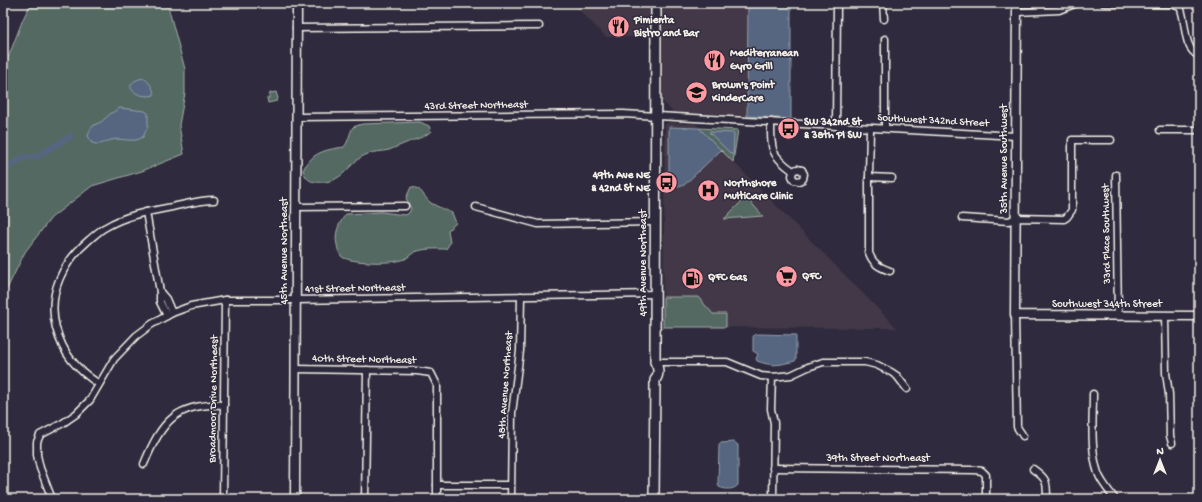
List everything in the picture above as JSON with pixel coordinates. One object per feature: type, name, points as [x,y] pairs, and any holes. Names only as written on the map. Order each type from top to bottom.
[{"type":"main road","name":"49th Avenue Northeast","points":[[654,499],[655,380],[658,376],[658,366],[655,362],[656,3]]},
{"type":"street","name":"45th Avenue Northeast","points":[[295,499],[297,3]]},
{"type":"street","points":[[836,126],[837,3]]},
{"type":"street","points":[[883,3],[884,19]]},
{"type":"street","name":"35th Avenue Southwest","points":[[1015,316],[1017,3]]},
{"type":"street","points":[[1017,12],[1059,10],[1077,3]]},
{"type":"street","points":[[1104,3],[1171,4],[1180,7],[1184,14],[1189,46],[1193,52],[1199,56]]},
{"type":"street","points":[[296,28],[539,26]]},
{"type":"street","points":[[885,128],[886,39]]},
{"type":"street","name":"43rd Street Northeast","points":[[296,117],[616,114],[656,116]]},
{"type":"street","name":"Southwest 342nd Street","points":[[656,116],[1016,136]]},
{"type":"street","points":[[771,122],[771,146],[773,151],[780,161],[793,171]]},
{"type":"street","points":[[870,128],[869,253],[875,265],[890,271]]},
{"type":"street","points":[[1160,130],[1199,130]]},
{"type":"street","points":[[962,218],[1009,221],[1016,218],[1064,219],[1070,214],[1072,205],[1072,140],[1110,140]]},
{"type":"street","name":"33rd Place Southwest","points":[[1116,175],[1118,316]]},
{"type":"street","points":[[869,177],[892,178]]},
{"type":"street","points":[[99,384],[77,368],[61,343],[54,320],[53,304],[54,291],[59,277],[71,259],[89,240],[104,228],[112,224],[146,212],[214,200]]},
{"type":"street","points":[[296,207],[405,206]]},
{"type":"street","points":[[476,207],[538,224],[656,222]]},
{"type":"street","points":[[146,212],[160,292],[160,302],[169,315]]},
{"type":"street","name":"41st Street Northeast","points":[[52,499],[40,468],[37,455],[36,442],[38,437],[76,414],[90,400],[114,359],[136,336],[152,324],[169,315],[200,304],[225,300],[656,294]]},
{"type":"street","name":"48th Avenue Northeast","points":[[511,499],[512,413],[520,351],[521,296]]},
{"type":"street","name":"Broadmoor Drive Northeast","points":[[223,499],[225,300]]},
{"type":"street","points":[[1015,316],[1017,427],[1023,436]]},
{"type":"street","name":"Southwest 344th Street","points":[[1015,316],[1199,316]]},
{"type":"street","points":[[1165,316],[1166,373],[1169,394],[1170,436],[1172,443]]},
{"type":"street","points":[[655,362],[727,362],[761,376],[772,377],[791,375],[808,366],[823,362],[865,362],[877,365],[891,372],[897,376],[907,389]]},
{"type":"street","name":"40th Street Northeast","points":[[296,370],[417,371],[431,373],[437,385],[437,485]]},
{"type":"street","points":[[365,499],[367,370]]},
{"type":"street","points":[[772,377],[771,409],[774,423],[773,499]]},
{"type":"street","points":[[1093,394],[1095,460],[1098,473],[1102,481],[1115,499]]},
{"type":"street","points":[[144,464],[150,449],[160,432],[176,416],[192,407],[206,404],[224,405]]},
{"type":"street","name":"39th Street Northeast","points":[[773,468],[982,471],[986,475],[986,499]]},
{"type":"street","points":[[1033,469],[1043,476],[1047,484],[1047,499]]},
{"type":"street","points":[[437,499],[437,485],[510,485]]},
{"type":"shaded area","points":[[572,3],[650,3],[651,37],[606,37]]},
{"type":"shaded area","points":[[662,3],[748,3],[747,116],[673,112],[662,101]]},
{"type":"shaded area","points":[[667,123],[696,124],[897,328],[663,327],[665,125]]},
{"type":"green space","points":[[31,3],[167,3],[185,69],[185,93],[179,125],[184,154],[142,171],[92,186],[51,218],[25,252],[3,297],[3,71],[23,19]]},
{"type":"green space","points":[[276,92],[278,98],[277,101],[268,103],[267,98],[269,98],[270,93]]},
{"type":"green space","points":[[420,122],[429,126],[431,131],[422,137],[386,151],[371,153],[361,157],[345,172],[333,180],[315,182],[309,180],[305,175],[303,170],[315,156],[331,149],[344,147],[353,127],[362,124]]},
{"type":"green space","points":[[699,128],[738,130],[733,162]]},
{"type":"green space","points":[[411,187],[418,189],[431,203],[452,213],[456,223],[448,230],[450,243],[446,249],[423,250],[400,261],[393,262],[357,261],[341,256],[336,241],[336,236],[339,225],[346,214],[381,212],[405,215],[408,214],[411,209],[406,198]]},
{"type":"green space","points":[[746,197],[763,216],[724,219]]},
{"type":"green space","points":[[663,297],[698,297],[713,314],[726,314],[726,327],[663,327]]},
{"type":"water","points":[[748,3],[791,3],[791,119],[747,116]]},
{"type":"water","points":[[143,78],[151,85],[154,95],[142,95],[133,91],[131,87],[132,84]]},
{"type":"water","points":[[120,108],[145,111],[148,113],[148,126],[143,137],[135,140],[115,139],[100,144],[92,143],[88,136],[94,125],[101,122]]},
{"type":"water","points":[[669,127],[699,128],[721,150],[683,186],[669,186]]},
{"type":"water","points":[[709,132],[734,133],[733,155],[731,154]]},
{"type":"water","points":[[754,335],[796,335],[795,361],[776,365],[757,361],[756,359],[758,354],[753,351],[753,337]]},
{"type":"water","points":[[734,442],[738,445],[738,485],[732,489],[724,489],[719,487],[718,483],[719,444]]},
{"type":"waterway","points":[[33,157],[36,157],[71,136]]},
{"type":"waterway","points":[[3,171],[20,159],[28,157]]},
{"type":"place","name":"Pimienta Bistro and Bar","points":[[618,27]]},
{"type":"place","name":"Mediterranean Gyro Grill","points":[[714,60]]},
{"type":"place","name":"Brown's Point KinderCare","points":[[697,92]]},
{"type":"place","name":"SW 342nd St & 38th Pl SW","points":[[789,129]]},
{"type":"place","name":"49th Ave NE & 42nd St NE","points":[[666,182]]},
{"type":"place","name":"Northshore MultiCare Clinic","points":[[709,190]]},
{"type":"place","name":"QFC","points":[[787,277]]},
{"type":"place","name":"QFC Gas","points":[[693,278]]}]
